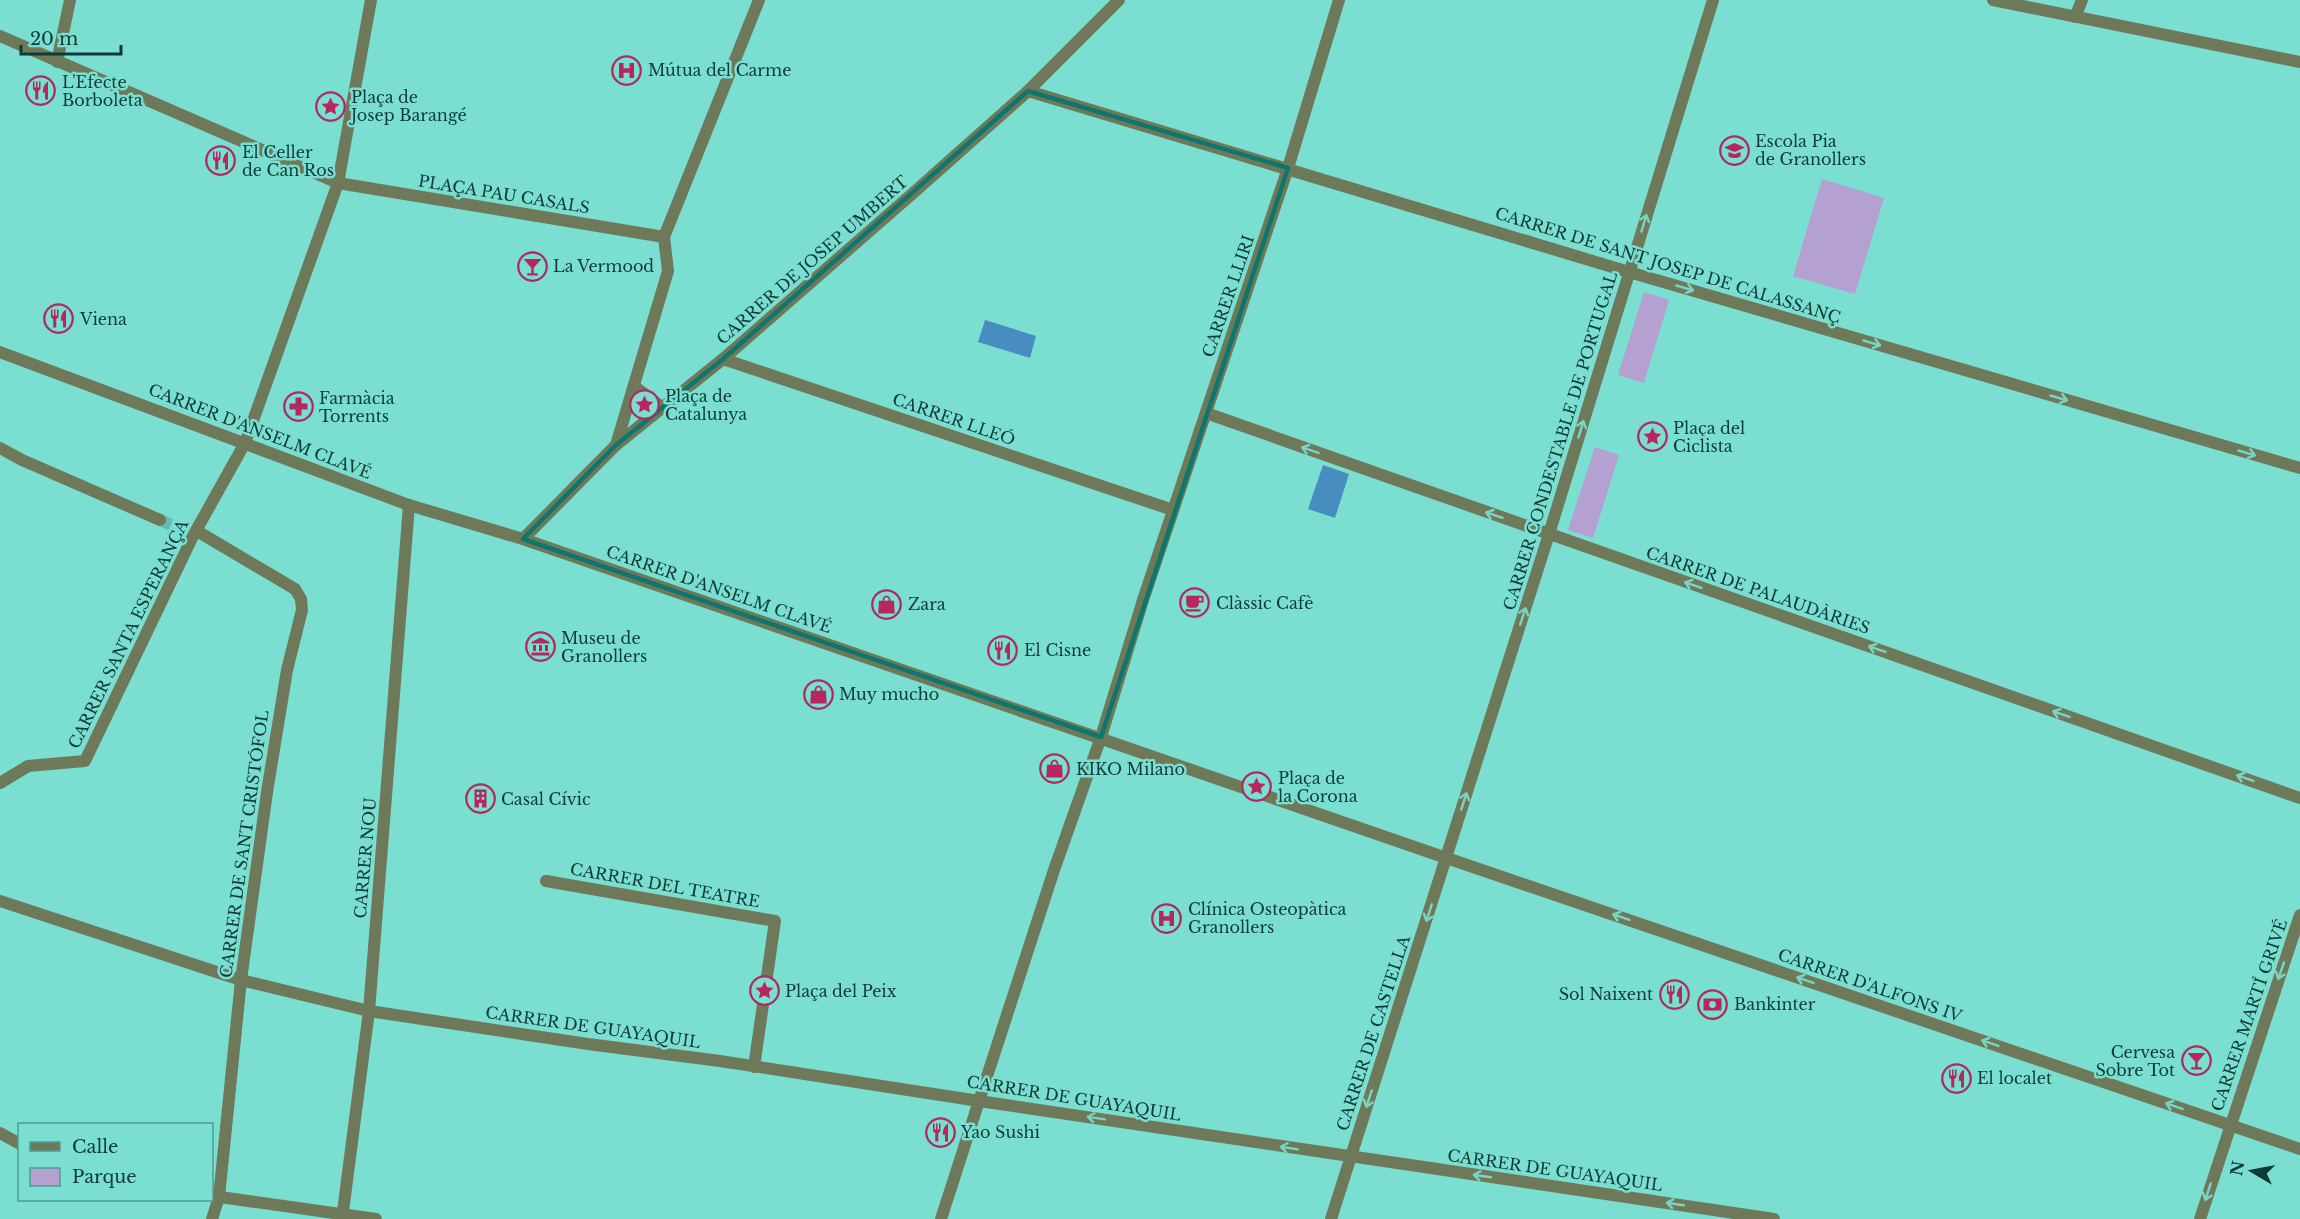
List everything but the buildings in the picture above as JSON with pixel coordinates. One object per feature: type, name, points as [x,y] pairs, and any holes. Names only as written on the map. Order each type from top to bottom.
[{"type":"street","points":[[57,62],[70,0]]},
{"type":"street","points":[[0,36],[338,183],[371,0]]},
{"type":"street","points":[[616,445],[668,271],[664,237],[759,0]]},
{"type":"street","name":"CARRER DE JOSEP UMBERT","points":[[523,539],[616,445],[723,359],[1028,91],[1119,0]]},
{"type":"street","name":"CARRER LLIRI","points":[[1101,737],[1143,600],[1288,168],[1339,0]]},
{"type":"street","name":"CARRER CONDESTABLE DE PORTUGAL","points":[[1446,857],[1549,534],[1713,0]]},
{"type":"street","points":[[1992,0],[2300,62]]},
{"type":"street","points":[[2075,16],[2082,0]]},
{"type":"street","name":"CARRER DE SANT JOSEP DE CALASSANÇ","points":[[1028,91],[1629,272],[2300,468]]},
{"type":"street","name":"PLAÇA PAU CASALS","points":[[338,183],[664,237]]},
{"type":"street","name":"CARRER SANTA ESPERANÇA","points":[[0,783],[28,766],[85,761],[191,532],[245,443],[338,183]]},
{"type":"street","name":"CARRER D'ANSELM CLAVÉ","points":[[0,352],[409,505],[523,539],[1429,852]]},
{"type":"street","name":"CARRER LLEÓ","points":[[723,359],[1173,510]]},
{"type":"street","points":[[634,386],[663,408]]},
{"type":"street","name":"CARRER DE PALAUDÀRIES","points":[[1206,412],[2300,798]]},
{"type":"street","points":[[0,448],[160,520]]},
{"type":"street","name":"CARRER NOU","points":[[342,1216],[369,1011],[409,505]]},
{"type":"street","name":"CARRER DE SANT CRISTÓFOL","points":[[191,532],[276,576],[295,589],[301,598],[302,610],[287,670],[267,792],[212,1219]]},
{"type":"street","points":[[941,1219],[1054,870],[1101,737]]},
{"type":"street","name":"CARRER D'ALFONS IV","points":[[1429,852],[2300,1149]]},
{"type":"street","name":"CARRER DE CASTELLA","points":[[1331,1219],[1446,857]]},
{"type":"street","name":"CARRER DEL TEATRE","points":[[546,881],[775,921],[754,1067]]},
{"type":"street","name":"CARRER DE GUAYAQUIL","points":[[0,901],[241,980],[369,1011],[1774,1219]]},
{"type":"street","name":"CARRER MARTÍ GRIVÉ","points":[[2200,1219],[2300,915]]},
{"type":"street","points":[[0,1133],[18,1143]]},
{"type":"street","points":[[215,1196],[342,1216],[376,1219]]},
{"type":"highlighted area","points":[[1028,91],[1288,168],[1101,737],[523,539],[616,445],[723,359]]},
{"type":"green space","points":[[1822,179],[1884,198],[1855,294],[1793,276]]},
{"type":"green space","points":[[1644,292],[1669,300],[1644,383],[1618,375]]},
{"type":"green space","points":[[1595,447],[1619,455],[1593,538],[1568,530]]},
{"type":"water","points":[[985,320],[1036,336],[1030,358],[978,342]]},
{"type":"water","points":[[1323,465],[1349,474],[1335,518],[1308,509]]},
{"type":"tunnel","points":[[160,520],[183,530]]},
{"type":"place","name":"Mútua del Carme","points":[[627,70]]},
{"type":"place","name":"L'Efecte Borboleta","points":[[41,91]]},
{"type":"place","name":"Plaça de Josep Barangé","points":[[330,106]]},
{"type":"place","name":"Escola Pia de Granollers","points":[[1734,150]]},
{"type":"place","name":"El Celler de Can Ros","points":[[221,161]]},
{"type":"place","name":"La Vermood","points":[[532,266]]},
{"type":"place","name":"Viena","points":[[59,319]]},
{"type":"place","name":"Plaça de Catalunya","points":[[644,405]]},
{"type":"place","name":"Farmàcia Torrents","points":[[298,407]]},
{"type":"place","name":"Plaça del Ciclista","points":[[1652,437]]},
{"type":"place","name":"Clàssic Cafè","points":[[1195,603]]},
{"type":"place","name":"Zara","points":[[887,604]]},
{"type":"place","name":"Museu de Granollers","points":[[540,647]]},
{"type":"place","name":"El Cisne","points":[[1003,650]]},
{"type":"place","name":"Muy mucho","points":[[818,694]]},
{"type":"place","name":"KIKO Milano","points":[[1055,769]]},
{"type":"place","name":"Plaça de la Corona","points":[[1257,787]]},
{"type":"place","name":"Casal Cívic","points":[[480,799]]},
{"type":"place","name":"Clínica Osteopàtica Granollers","points":[[1167,918]]},
{"type":"place","name":"Plaça del Peix","points":[[764,991]]},
{"type":"place","name":"Sol Naixent","points":[[1674,994]]},
{"type":"place","name":"Bankinter","points":[[1713,1004]]},
{"type":"place","name":"Cervesa Sobre Tot","points":[[2196,1061]]},
{"type":"place","name":"El localet","points":[[1956,1078]]},
{"type":"place","name":"Yao Sushi","points":[[940,1132]]}]
